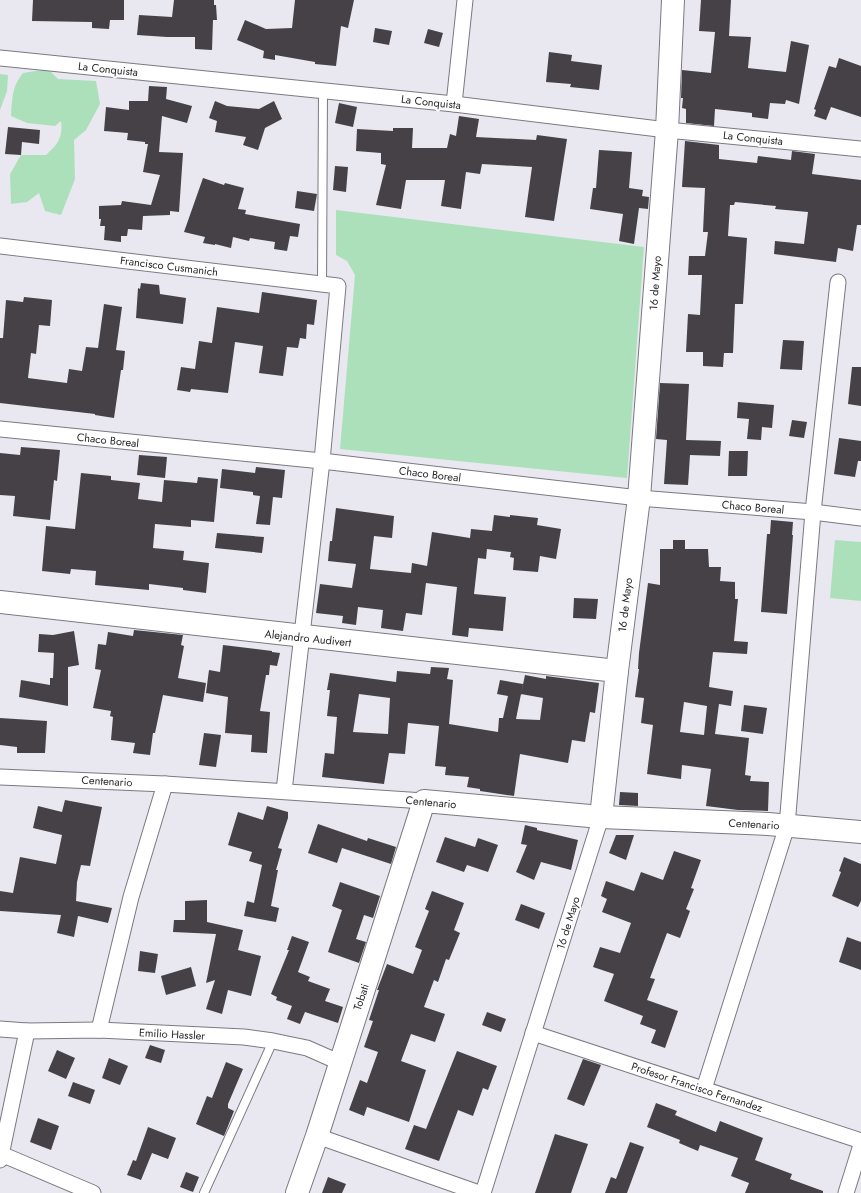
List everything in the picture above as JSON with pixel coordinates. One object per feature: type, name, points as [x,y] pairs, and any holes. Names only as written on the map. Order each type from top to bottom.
[{"type":"street","points":[[454,104],[465,0]]},
{"type":"street","name":"16 de Mayo","points":[[483,1193],[601,817],[638,498],[667,130],[673,0]]},
{"type":"street","name":"La Conquista","points":[[0,58],[454,104],[667,130],[861,149]]},
{"type":"street","name":"Francisco Cusmanich","points":[[0,246],[338,286],[322,461]]},
{"type":"street","points":[[704,1089],[787,826],[813,512],[838,282]]},
{"type":"street","name":"Chaco Boreal","points":[[0,429],[322,461],[638,498],[813,512],[861,518]]},
{"type":"street","points":[[284,791],[322,461]]},
{"type":"street","name":"Alejandro Audivert","points":[[0,602],[302,637],[617,671]]},
{"type":"street","name":"Centenario","points":[[0,777],[284,791],[424,801],[601,817],[787,826],[861,832]]},
{"type":"street","points":[[99,1030],[131,897],[165,784]]},
{"type":"street","name":"Tobati","points":[[297,1193],[341,1063],[424,801]]},
{"type":"street","name":"Emilio Hassler","points":[[0,1029],[99,1030],[244,1037],[274,1041],[307,1048],[341,1063]]},
{"type":"street","points":[[26,1030],[1,1157],[93,1193]]},
{"type":"street","name":"Profesor Francisco Fernandez","points":[[533,1033],[861,1141]]},
{"type":"street","points":[[317,1136],[479,1193]]},
{"type":"street","points":[[846,1193],[861,1146]]},
{"type":"lane","points":[[322,285],[323,91]]},
{"type":"lane","points":[[204,1193],[274,1041]]},
{"type":"green space","points":[[48,69],[58,79],[96,81],[100,104],[86,130],[74,140],[75,179],[61,215],[45,211],[39,193],[27,202],[11,204],[10,174],[21,155],[46,155],[59,140],[61,121],[55,126],[27,123],[11,116],[12,98],[19,78],[23,73]]},
{"type":"green space","points":[[0,74],[8,75],[7,91],[0,110]]},
{"type":"green space","points":[[336,210],[644,247],[627,478],[340,449],[355,275],[347,261],[336,255]]},
{"type":"green space","points":[[835,540],[861,542],[861,601],[830,598]]},
{"type":"building","points":[[33,0],[124,0],[124,20],[110,20],[109,29],[92,28],[92,22],[32,21]]},
{"type":"building","points":[[174,0],[214,0],[214,5],[216,5],[217,20],[213,20],[212,50],[195,49],[195,37],[137,35],[139,15],[172,17]]},
{"type":"building","points":[[295,0],[354,0],[348,28],[341,26],[336,66],[315,64],[315,62],[275,55],[275,60],[263,58],[264,51],[237,40],[245,20],[266,29],[292,28]]},
{"type":"building","points":[[701,0],[731,0],[729,36],[751,37],[748,68],[786,72],[791,41],[809,45],[799,104],[786,100],[785,104],[770,103],[768,119],[752,117],[752,113],[715,109],[714,126],[686,123],[686,109],[682,108],[683,98],[681,98],[682,70],[711,73],[715,32],[699,31]]},
{"type":"building","points":[[375,28],[392,31],[389,45],[373,42]]},
{"type":"building","points":[[428,29],[443,33],[439,47],[424,43]]},
{"type":"building","points":[[549,52],[572,55],[571,61],[602,65],[599,90],[570,87],[571,84],[546,82]]},
{"type":"building","points":[[839,58],[861,66],[861,117],[831,107],[826,120],[814,116],[816,110],[814,109],[829,66],[836,68]]},
{"type":"building","points":[[149,86],[167,87],[166,99],[192,106],[187,123],[162,116],[159,152],[183,153],[179,212],[170,211],[170,215],[143,216],[142,230],[128,229],[127,236],[121,236],[121,242],[104,240],[105,226],[100,226],[101,219],[99,219],[99,206],[121,205],[122,201],[151,205],[160,175],[143,172],[148,144],[145,144],[145,142],[127,140],[128,133],[104,131],[106,107],[129,110],[129,101],[148,101]]},
{"type":"building","points":[[215,101],[227,106],[259,109],[274,101],[282,119],[265,128],[258,150],[243,145],[246,137],[215,132],[217,121],[209,118]]},
{"type":"building","points":[[339,103],[357,107],[353,127],[335,123]]},
{"type":"building","points":[[459,116],[479,119],[476,137],[536,140],[537,135],[567,139],[554,221],[525,217],[532,167],[482,164],[480,174],[466,172],[461,209],[441,206],[445,180],[406,180],[401,209],[376,205],[386,165],[381,164],[381,153],[356,151],[357,129],[393,131],[393,128],[413,128],[412,148],[447,148],[450,134],[456,136]]},
{"type":"building","points":[[8,127],[40,130],[39,144],[22,142],[21,155],[5,154]]},
{"type":"building","points":[[685,141],[719,145],[719,159],[757,163],[758,156],[791,160],[792,151],[815,154],[812,174],[861,180],[861,225],[857,225],[853,251],[838,248],[836,262],[774,254],[775,241],[804,244],[808,212],[775,209],[776,206],[735,202],[734,205],[730,205],[728,236],[747,238],[743,304],[735,304],[733,353],[724,353],[723,367],[703,366],[703,352],[686,352],[688,314],[700,315],[702,275],[688,275],[689,256],[705,256],[708,232],[703,232],[705,188],[682,187]]},
{"type":"building","points":[[599,150],[632,152],[629,188],[643,190],[642,196],[649,197],[648,209],[639,208],[634,244],[619,241],[623,214],[590,209],[593,188],[596,188]]},
{"type":"building","points":[[335,166],[348,167],[346,192],[333,190]]},
{"type":"building","points":[[203,178],[224,185],[225,183],[244,188],[238,209],[246,210],[245,214],[300,224],[298,237],[290,236],[287,251],[274,249],[275,242],[250,238],[249,241],[233,237],[231,248],[203,243],[205,237],[184,232]]},
{"type":"building","points":[[297,191],[317,194],[314,211],[295,208]]},
{"type":"building","points":[[141,283],[159,285],[160,294],[186,298],[183,324],[136,318],[138,288],[140,289]]},
{"type":"building","points":[[262,292],[317,300],[314,325],[307,324],[306,339],[300,338],[298,348],[287,347],[283,376],[259,373],[263,346],[235,342],[228,393],[191,389],[190,392],[177,390],[181,367],[195,369],[199,341],[212,343],[217,307],[259,313]]},
{"type":"building","points":[[24,297],[52,300],[50,326],[39,325],[36,354],[31,353],[28,378],[67,383],[69,369],[82,371],[86,347],[98,348],[104,304],[122,307],[116,350],[125,351],[114,418],[95,414],[0,403],[0,338],[3,338],[6,300],[23,302]]},
{"type":"building","points":[[783,340],[804,341],[802,370],[780,369]]},
{"type":"building","points":[[852,367],[861,367],[861,406],[848,404]]},
{"type":"building","points":[[660,383],[689,384],[686,440],[721,441],[720,456],[690,455],[688,485],[664,484],[667,440],[656,439]]},
{"type":"building","points":[[738,402],[774,405],[772,428],[762,427],[761,440],[747,439],[749,419],[737,418]]},
{"type":"building","points":[[792,420],[807,422],[804,438],[789,436]]},
{"type":"building","points":[[839,438],[861,441],[861,461],[858,461],[855,477],[834,474]]},
{"type":"building","points":[[21,447],[60,450],[57,481],[54,480],[50,520],[13,516],[15,496],[0,495],[0,453],[20,455]]},
{"type":"building","points":[[729,451],[748,451],[747,476],[728,476]]},
{"type":"building","points":[[139,455],[167,457],[165,478],[137,475]]},
{"type":"building","points":[[256,467],[285,470],[282,498],[273,497],[270,525],[256,524],[260,496],[253,495],[253,492],[220,488],[222,469],[255,473]]},
{"type":"building","points":[[81,473],[111,476],[111,480],[140,483],[138,499],[162,502],[164,480],[197,483],[198,477],[218,479],[214,522],[191,520],[191,527],[155,524],[153,548],[184,551],[183,560],[209,563],[206,593],[183,590],[183,588],[149,584],[149,590],[95,585],[96,571],[71,569],[70,574],[42,571],[46,526],[75,529]]},
{"type":"building","points":[[336,508],[394,516],[392,538],[374,536],[370,569],[411,573],[412,563],[427,566],[432,532],[470,538],[471,529],[492,531],[494,515],[538,518],[537,525],[561,529],[556,559],[540,556],[538,572],[513,570],[514,558],[510,557],[511,552],[487,549],[486,559],[478,558],[474,594],[506,597],[503,631],[469,628],[468,637],[452,635],[457,587],[426,583],[422,615],[406,613],[403,631],[381,628],[383,610],[358,607],[356,625],[342,623],[343,616],[316,613],[320,584],[352,588],[356,564],[328,561]]},
{"type":"building","points":[[771,520],[793,522],[787,614],[761,612],[767,534],[770,534]]},
{"type":"building","points":[[217,533],[264,537],[262,553],[215,548]]},
{"type":"building","points":[[673,540],[685,540],[685,549],[708,549],[709,567],[721,567],[720,581],[735,582],[735,599],[738,599],[734,641],[748,642],[747,654],[713,652],[709,687],[733,691],[731,706],[719,704],[715,734],[749,738],[745,775],[751,776],[750,781],[769,782],[768,811],[738,810],[706,806],[711,769],[682,765],[681,779],[647,774],[653,725],[641,723],[644,698],[635,697],[639,669],[639,653],[648,583],[660,585],[660,549],[673,549]],"holes":[[[684,702],[707,706],[704,735],[680,732]]]},
{"type":"building","points":[[574,598],[598,599],[596,619],[573,618]]},
{"type":"building","points":[[134,630],[183,635],[181,645],[184,646],[178,678],[206,683],[203,702],[163,695],[155,733],[153,733],[150,755],[133,753],[135,743],[111,740],[113,717],[110,716],[111,711],[93,708],[101,670],[95,669],[98,644],[106,645],[108,632],[133,636]]},
{"type":"building","points":[[74,631],[79,665],[68,667],[68,706],[19,697],[21,680],[50,685],[50,678],[53,678],[54,653],[38,652],[39,634],[53,635]]},
{"type":"building","points":[[223,645],[280,653],[277,666],[270,665],[269,675],[266,675],[260,711],[270,712],[267,753],[251,752],[252,735],[225,733],[228,697],[206,693],[209,670],[220,672]]},
{"type":"building","points":[[431,667],[449,668],[447,679],[453,680],[449,724],[498,732],[499,718],[503,718],[508,696],[497,694],[500,680],[523,684],[521,694],[525,675],[546,679],[546,676],[599,683],[595,713],[590,712],[585,742],[572,740],[568,763],[520,754],[514,796],[480,791],[480,789],[467,787],[469,777],[445,775],[446,767],[435,766],[439,726],[408,723],[405,754],[389,753],[384,784],[322,777],[325,753],[334,754],[337,717],[327,716],[330,690],[327,690],[330,673],[396,682],[397,671],[430,674]],"holes":[[[359,694],[390,698],[388,734],[353,732]],[[521,694],[543,698],[540,720],[516,719]]]},
{"type":"building","points":[[744,705],[767,708],[763,734],[741,731]]},
{"type":"building","points":[[0,718],[47,721],[45,753],[17,753],[17,747],[0,745]]},
{"type":"building","points":[[204,733],[221,735],[216,767],[199,765]]},
{"type":"building","points":[[620,792],[638,793],[638,806],[619,805]]},
{"type":"building","points":[[65,800],[102,807],[90,866],[81,865],[77,882],[76,901],[112,908],[108,923],[78,916],[74,937],[57,933],[61,915],[0,911],[0,891],[13,893],[20,857],[56,864],[62,835],[33,828],[38,806],[62,812]]},
{"type":"building","points":[[267,806],[288,812],[288,818],[278,848],[282,849],[276,870],[278,870],[271,906],[279,908],[276,922],[244,916],[247,901],[254,903],[262,865],[249,861],[252,852],[228,845],[238,812],[263,820]]},
{"type":"building","points":[[318,824],[367,841],[368,838],[396,847],[391,864],[342,848],[337,863],[308,853]]},
{"type":"building","points":[[525,825],[537,828],[537,830],[578,840],[571,870],[541,862],[534,880],[516,872],[527,845],[521,844]]},
{"type":"building","points":[[616,835],[634,835],[626,860],[609,853]]},
{"type":"building","points":[[445,837],[475,847],[478,838],[498,845],[488,872],[467,865],[464,872],[436,862]]},
{"type":"building","points":[[674,851],[701,860],[691,888],[694,889],[686,909],[690,911],[680,938],[667,933],[650,978],[655,979],[647,1000],[678,1011],[665,1048],[651,1043],[656,1030],[640,1024],[643,1016],[604,1001],[614,974],[593,967],[600,947],[620,953],[631,923],[602,912],[607,899],[601,896],[606,881],[634,891],[641,872],[663,880]]},
{"type":"building","points":[[844,857],[861,864],[861,901],[858,907],[832,896],[841,872],[839,871]]},
{"type":"building","points":[[340,882],[380,896],[373,918],[364,915],[356,939],[366,942],[359,963],[328,952],[342,910],[332,906]]},
{"type":"building","points":[[432,891],[464,903],[454,930],[460,933],[449,960],[446,959],[438,982],[434,980],[424,1007],[445,1014],[435,1042],[411,1034],[401,1061],[426,1070],[409,1122],[367,1107],[364,1116],[349,1110],[360,1080],[367,1083],[378,1052],[364,1047],[373,1021],[369,1020],[379,990],[377,990],[387,964],[413,974],[422,950],[415,947],[429,911],[425,909]]},
{"type":"building","points":[[207,900],[207,922],[243,930],[238,950],[261,956],[251,996],[228,990],[222,1014],[206,1009],[215,980],[206,983],[216,934],[173,932],[174,920],[185,920],[185,901]]},
{"type":"building","points":[[521,904],[545,913],[539,929],[515,920]]},
{"type":"building","points":[[292,936],[309,942],[298,972],[310,977],[308,981],[330,989],[325,1001],[343,1007],[338,1023],[305,1012],[300,1024],[287,1019],[292,1006],[276,1000],[277,997],[271,994],[289,950],[287,950]]},
{"type":"building","points":[[847,937],[861,942],[861,970],[839,962]]},
{"type":"building","points":[[140,951],[158,954],[155,973],[138,971]]},
{"type":"building","points":[[191,967],[196,986],[166,995],[161,976]]},
{"type":"building","points":[[487,1012],[506,1019],[501,1032],[482,1025]]},
{"type":"building","points":[[150,1045],[165,1050],[161,1063],[145,1058]]},
{"type":"building","points":[[57,1050],[75,1058],[66,1079],[48,1071]]},
{"type":"building","points":[[457,1051],[497,1066],[488,1090],[483,1088],[473,1116],[458,1110],[439,1161],[405,1149],[414,1125],[426,1129]]},
{"type":"building","points":[[109,1058],[128,1066],[120,1085],[102,1078]]},
{"type":"building","points":[[583,1059],[601,1065],[584,1106],[567,1099]]},
{"type":"building","points":[[226,1062],[243,1069],[228,1104],[228,1108],[234,1111],[224,1136],[196,1124],[207,1096],[212,1098]]},
{"type":"building","points":[[73,1082],[95,1090],[90,1104],[68,1096]]},
{"type":"building","points":[[656,1103],[677,1111],[675,1115],[716,1132],[720,1121],[763,1138],[755,1160],[792,1174],[790,1179],[823,1191],[823,1193],[745,1193],[749,1183],[731,1176],[738,1158],[700,1145],[698,1151],[679,1143],[680,1140],[647,1127]]},
{"type":"building","points":[[38,1118],[59,1126],[51,1150],[30,1142]]},
{"type":"building","points":[[148,1127],[176,1138],[168,1159],[152,1153],[141,1180],[127,1175],[133,1160],[136,1161]]},
{"type":"building","points":[[555,1134],[588,1144],[571,1193],[535,1193]]},
{"type":"building","points":[[630,1142],[644,1147],[627,1193],[605,1193],[611,1177],[616,1179]]},
{"type":"building","points":[[186,1172],[199,1177],[193,1192],[180,1187]]},
{"type":"building","points":[[328,1177],[346,1184],[342,1193],[322,1193]]}]
